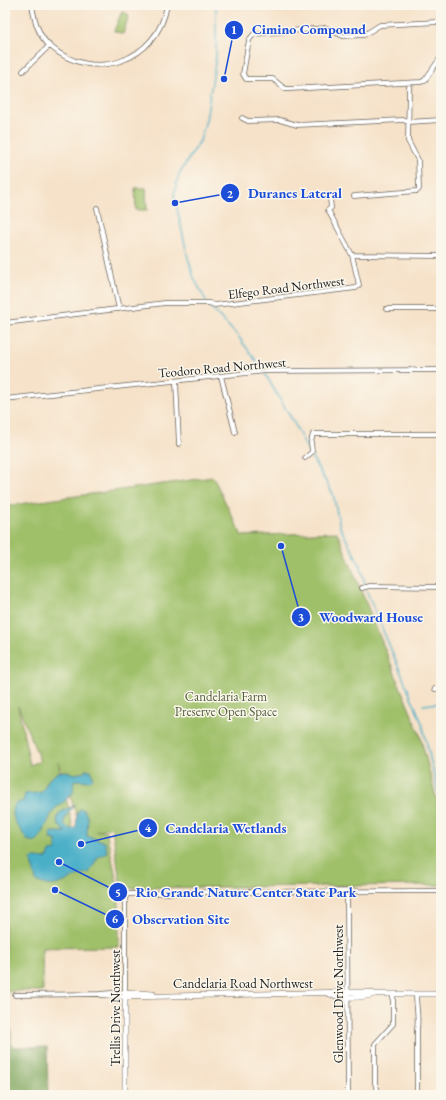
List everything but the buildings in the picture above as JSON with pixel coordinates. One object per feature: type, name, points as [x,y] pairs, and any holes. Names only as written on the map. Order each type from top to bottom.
[{"type":"street","points":[[32,5],[35,19],[49,46],[65,56],[81,63],[98,65],[126,60],[145,48],[157,35],[165,18],[168,5]]},
{"type":"street","points":[[441,24],[438,22],[380,25],[364,35],[343,36],[326,28],[263,32],[254,34],[249,40],[243,74],[246,78],[273,79],[285,88],[289,89],[421,82],[425,80],[441,57]]},
{"type":"street","points":[[23,71],[49,46]]},
{"type":"street","points":[[354,196],[417,191],[419,189],[419,164],[408,140],[409,87]]},
{"type":"street","points":[[242,118],[248,121],[280,120],[297,125],[403,120],[408,122],[441,120]]},
{"type":"street","points":[[330,198],[331,208],[328,210],[352,255]]},
{"type":"street","points":[[97,208],[119,309]]},
{"type":"street","name":"Elfego Road Northwest","points":[[5,323],[165,303],[209,303],[215,305],[356,288],[359,285],[352,255],[441,256]]},
{"type":"street","points":[[386,309],[441,309]]},
{"type":"street","name":"Teodoro Road Northwest","points":[[5,399],[286,370],[304,372],[441,370]]},
{"type":"street","points":[[221,376],[235,432]]},
{"type":"street","points":[[176,381],[179,444]]},
{"type":"street","points":[[308,456],[313,434],[441,434]]},
{"type":"street","points":[[362,588],[369,586],[441,587]]},
{"type":"street","points":[[435,689],[441,688]]},
{"type":"street","points":[[347,892],[441,891]]},
{"type":"street","name":"Trellis Drive Northwest","points":[[125,1095],[125,897],[132,893],[347,892]]},
{"type":"street","name":"Glenwood Drive Northwest","points":[[347,892],[348,1095]]},
{"type":"street","name":"Candelaria Road Northwest","points":[[16,995],[348,994],[369,992],[375,994],[441,994]]},
{"type":"street","points":[[379,1094],[375,1083],[375,1044],[393,1024],[393,994]]},
{"type":"street","points":[[416,994],[416,1011],[418,1021],[417,1090]]},
{"type":"street","points":[[148,1095],[288,1095]]},
{"type":"green space","points":[[122,11],[129,15],[123,34],[114,31]]},
{"type":"green space","points":[[135,188],[146,188],[147,210],[136,210]]},
{"type":"green space","name":"Candelaria Farm Preserve Open Space","points":[[213,477],[242,536],[337,532],[420,735],[441,817],[441,885],[121,888],[112,827],[95,831],[106,831],[119,891],[119,947],[42,948],[43,991],[5,991],[5,506]],"holes":[[[18,706],[40,761],[30,765]],[[59,762],[82,832],[74,833]]]},
{"type":"green space","points":[[5,1001],[9,1005],[12,1047],[47,1047],[48,1095],[5,1095]]},
{"type":"water","points":[[85,770],[91,770],[93,778],[90,781],[74,780],[73,794],[70,794],[67,799],[55,809],[41,836],[35,842],[27,840],[14,819],[13,809],[15,804],[23,801],[25,794],[42,792],[48,780],[58,772],[66,771],[75,774],[85,772]]},
{"type":"water","points":[[75,805],[66,817],[64,825],[70,829],[76,828],[77,813],[80,809],[84,810],[88,818],[87,836],[105,842],[107,852],[98,857],[89,873],[76,876],[58,884],[51,885],[36,881],[31,859],[46,858],[48,857],[50,851],[56,850],[56,840],[50,839],[51,832],[66,832],[58,824],[57,819],[59,813]]},
{"type":"waterway","points":[[206,301],[194,278],[174,195],[179,174],[200,141],[206,120],[216,57],[216,5]]},
{"type":"waterway","points":[[208,305],[238,336],[262,369]]},
{"type":"waterway","points":[[265,374],[293,421],[309,453]]},
{"type":"waterway","points":[[311,456],[333,494],[340,527],[360,565],[365,583]]},
{"type":"waterway","points":[[366,590],[422,723],[441,805]]},
{"type":"waterway","points":[[423,705],[441,703]]},
{"type":"place","name":"Cimino Compound","points":[[224,79]]},
{"type":"place","name":"Duranes Lateral","points":[[175,203]]},
{"type":"place","name":"Woodward House","points":[[281,546]]},
{"type":"place","name":"Candelaria Wetlands","points":[[81,844]]},
{"type":"place","name":"Rio Grande Nature Center State Park","points":[[59,862]]},
{"type":"place","name":"Observation Site","points":[[55,890]]}]
